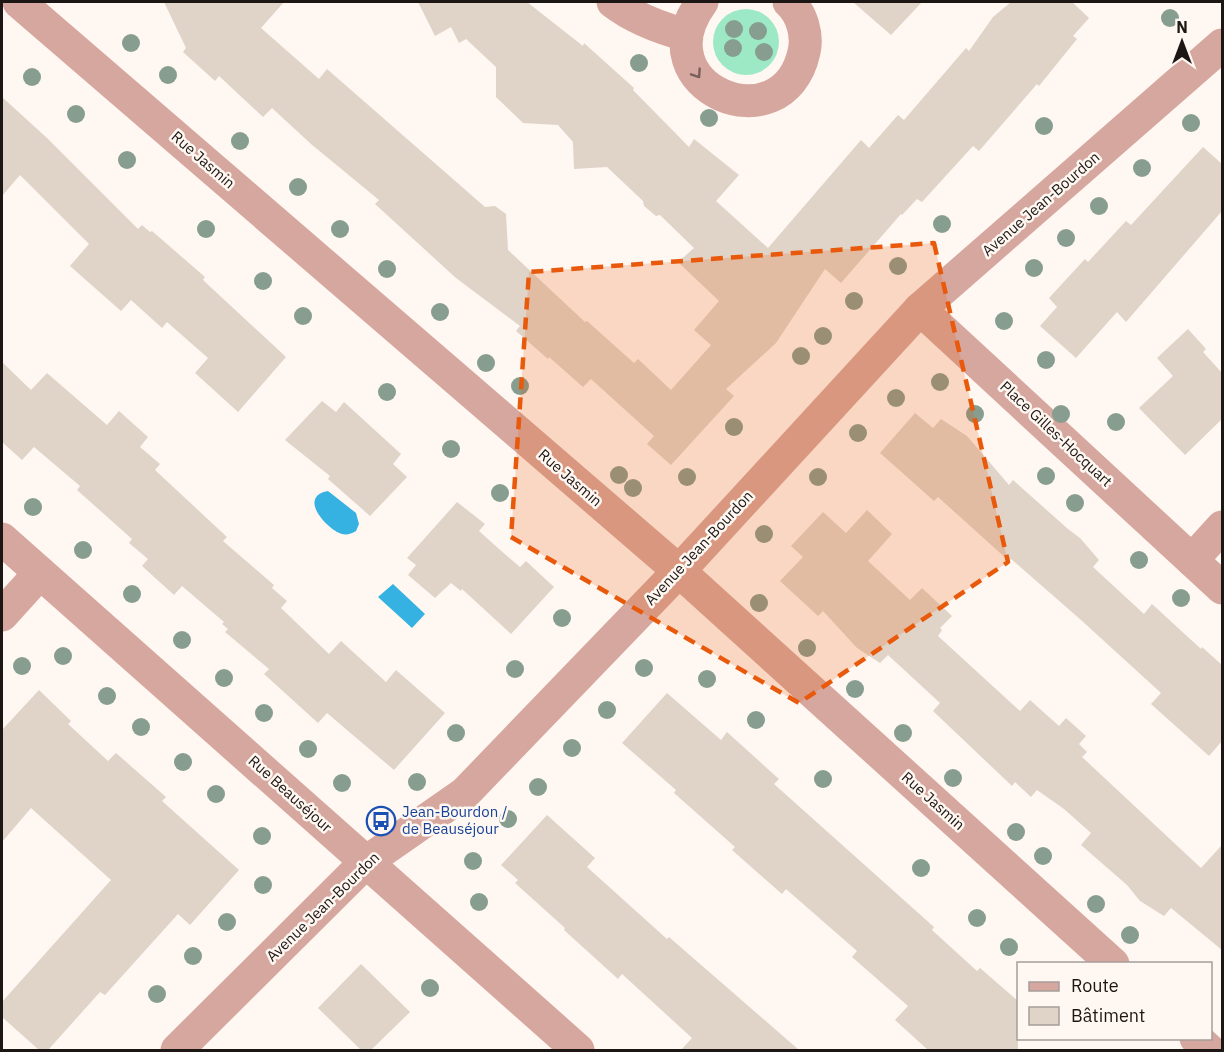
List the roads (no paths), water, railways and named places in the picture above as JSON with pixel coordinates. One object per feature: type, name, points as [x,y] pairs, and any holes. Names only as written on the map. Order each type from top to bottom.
[{"type":"street","name":"Rue Jasmin","points":[[19,2],[679,571],[1112,962]]},
{"type":"street","points":[[614,2],[634,16],[653,25],[686,35]]},
{"type":"street","points":[[702,2],[692,15],[686,35],[687,54],[694,71],[706,86],[722,96],[741,101],[759,100],[777,92],[791,80],[801,64],[805,45],[803,25],[794,6],[789,2]]},
{"type":"street","name":"Avenue Jean-Bourdon","points":[[177,1050],[366,862],[465,793],[679,571],[920,309],[1222,45]]},
{"type":"street","name":"Place Gilles-Hocquart","points":[[920,309],[1222,588]]},
{"type":"street","points":[[1192,560],[1222,527]]},
{"type":"street","name":"Rue Beauséjour","points":[[2,539],[578,1050]]},
{"type":"street","points":[[2,615],[40,573]]},
{"type":"water","points":[[328,491],[356,513],[359,524],[356,531],[351,534],[336,532],[318,514],[315,500],[319,494]]},
{"type":"water","points":[[393,584],[425,614],[412,628],[378,597]]},
{"type":"place","name":"Jean-Bourdon / de Beauséjour","points":[[381,821]]}]
